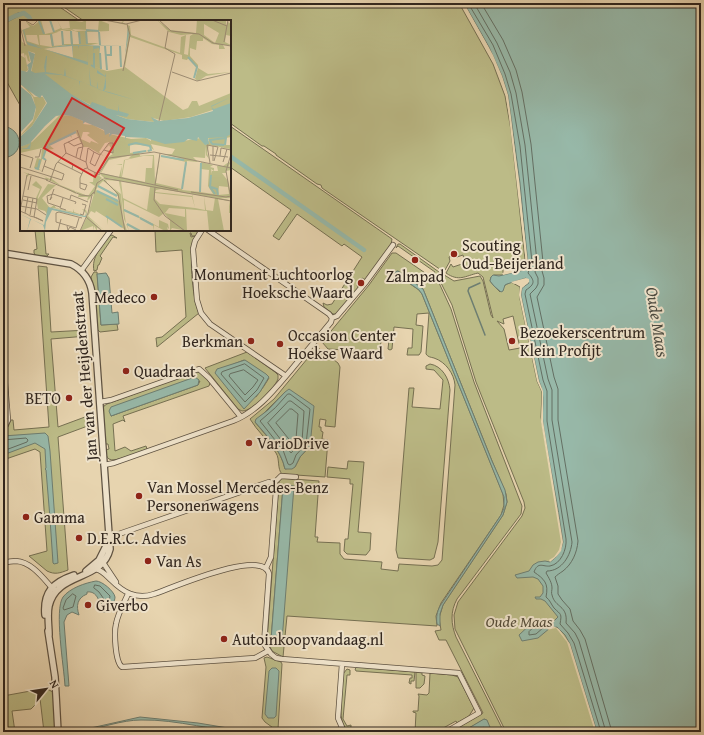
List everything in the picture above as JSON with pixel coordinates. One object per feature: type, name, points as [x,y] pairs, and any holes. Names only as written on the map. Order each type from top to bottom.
[{"type":"street","points":[[81,270],[110,231]]},
{"type":"street","points":[[201,231],[195,243],[193,251],[196,300],[201,313],[208,322],[286,376]]},
{"type":"street","points":[[209,231],[329,314],[332,318]]},
{"type":"street","points":[[104,465],[114,463],[241,417],[265,400],[330,323],[332,318],[337,316],[362,288],[393,245]]},
{"type":"street","name":"Jan van der Heijdenstraat","points":[[3,253],[64,262],[72,265],[81,270],[89,281],[92,293],[110,551],[103,563],[59,581],[54,589]]},
{"type":"street","points":[[3,358],[8,420],[3,428]]},
{"type":"street","points":[[100,402],[111,400],[200,370],[214,384],[241,417]]},
{"type":"street","points":[[273,484],[280,476],[296,477]]},
{"type":"street","points":[[266,568],[270,563],[276,490],[273,484],[269,482],[265,482],[109,538],[96,566],[128,594],[140,596],[152,595],[237,566],[256,565],[266,568],[269,574],[264,641],[268,651],[274,657],[282,659],[460,673],[479,713],[446,732]]},
{"type":"street","points":[[3,563],[17,561],[27,565],[35,570],[54,589],[48,594],[45,603],[55,677],[58,732]]},
{"type":"street","points":[[103,563],[118,585]]},
{"type":"street","points":[[128,594],[116,627],[118,662],[122,667],[254,658],[260,657],[268,651]]},
{"type":"street","points":[[342,664],[338,718],[344,732]]},
{"type":"green space","points":[[13,3],[54,3],[79,20],[32,20],[30,16],[24,12],[18,13],[3,21],[3,8]]},
{"type":"green space","name":"Oude Maas","points":[[58,3],[459,3],[493,64],[505,96],[511,130],[525,260],[511,261],[512,263],[503,266],[503,275],[494,275],[491,277],[490,281],[500,292],[505,285],[511,282],[520,287],[520,299],[537,381],[542,392],[541,417],[562,538],[570,638],[600,732],[506,732],[455,629],[454,615],[458,602],[522,516],[525,508],[524,502],[476,382],[452,305],[441,283],[441,273],[454,281],[480,276],[483,281],[493,318],[483,277],[478,273],[458,278],[451,276],[446,273],[451,264],[453,267],[465,263],[463,255],[449,257],[450,261],[445,270],[441,270],[322,188],[321,185],[317,184],[276,154],[231,124],[231,20],[83,20]],"holes":[[[513,316],[520,348],[509,350],[504,329],[497,321],[504,324],[503,319]]]},
{"type":"green space","points":[[23,14],[28,16],[30,20],[20,20],[20,105],[3,75],[3,24]]},
{"type":"green space","points":[[231,127],[392,239],[391,244],[366,280],[362,278],[357,286],[360,288],[336,314],[333,314],[324,307],[323,303],[327,305],[332,304],[362,257],[344,244],[342,246],[297,214],[279,240],[273,236],[291,210],[231,168]]},
{"type":"green space","points":[[35,231],[44,231],[46,254],[49,254],[47,256],[36,256],[34,250],[37,249]]},
{"type":"green space","points":[[155,231],[198,231],[193,243],[191,263],[194,296],[199,313],[157,347],[156,338],[162,337],[186,317],[182,250],[156,252]]},
{"type":"green space","points":[[112,235],[117,238],[113,237],[100,256],[102,258],[97,270],[94,271],[94,261],[98,252],[109,236]]},
{"type":"green space","points":[[398,244],[400,244],[439,272],[438,280],[451,309],[474,382],[522,506],[521,514],[457,599],[452,613],[452,623],[456,637],[504,732],[474,732],[485,719],[462,732],[451,732],[483,713],[446,640],[439,640],[435,631],[441,630],[439,618],[443,605],[503,515],[507,502],[506,494],[423,289],[398,271],[394,273],[419,290],[422,294],[503,494],[504,505],[501,515],[441,603],[436,616],[437,626],[287,616],[283,657],[272,651],[267,641],[279,481],[281,478],[319,481],[315,537],[318,537],[317,542],[340,543],[340,554],[344,559],[382,562],[381,569],[398,571],[399,564],[432,566],[438,565],[442,560],[455,385],[451,373],[446,365],[426,354],[429,313],[417,314],[416,325],[423,326],[421,352],[419,355],[407,355],[408,348],[412,348],[413,329],[394,327],[392,349],[388,349],[389,340],[381,340],[380,352],[328,349],[322,342],[369,285],[392,253],[396,253],[431,277],[435,272],[398,246],[396,248]],"holes":[[[287,485],[274,643],[271,640],[283,487]]]},
{"type":"green space","points":[[38,266],[47,267],[51,332],[87,330],[87,336],[51,339],[58,427],[93,414],[93,424],[58,437],[68,570],[58,573],[47,571],[29,556],[47,551],[40,452],[35,449],[3,460],[3,431],[8,427],[11,420],[13,420],[14,430],[49,427]]},
{"type":"green space","points":[[94,272],[97,272],[101,325],[117,324],[118,330],[100,332],[97,329],[94,291],[91,277]]},
{"type":"green space","points":[[317,347],[338,363],[340,367],[335,427],[325,426],[326,420],[320,419],[319,427],[321,427],[321,431],[323,432],[322,439],[328,440],[325,477],[282,474],[280,472],[276,453],[250,419],[274,399]],"holes":[[[285,392],[310,446],[300,457],[295,467],[285,469],[277,450],[255,422]]]},
{"type":"green space","points":[[247,352],[275,372],[278,375],[278,379],[263,399],[247,410],[242,411],[238,409],[205,368]],"holes":[[[244,360],[269,378],[256,397],[216,371]]]},
{"type":"green space","points":[[430,364],[438,367],[444,373],[450,390],[438,542],[434,558],[430,560],[398,558],[396,550],[409,388],[414,388],[412,407],[440,409],[443,380],[434,370],[426,369],[426,366]]},
{"type":"green space","points":[[194,372],[202,373],[210,383],[209,386],[123,416],[125,422],[123,420],[113,424],[115,451],[125,447],[131,451],[146,446],[147,449],[116,460],[109,459],[105,450],[109,449],[108,444],[105,444],[102,410],[107,404]],"holes":[[[200,381],[198,385],[111,416]]]},
{"type":"green space","points":[[348,461],[364,462],[358,532],[371,533],[370,550],[366,555],[347,554],[344,551],[345,539],[348,539],[353,484],[350,484],[350,479],[327,477],[328,467],[347,469]]},
{"type":"green space","points":[[267,657],[281,662],[282,664],[278,729],[282,732],[268,732],[269,729],[276,730],[262,718],[266,667],[264,658]]},
{"type":"green space","points":[[357,667],[415,672],[414,681],[411,681],[411,684],[409,683],[412,675],[356,671],[355,669]]},
{"type":"green space","points":[[347,669],[350,670],[350,675],[347,675],[343,719],[347,726],[351,725],[351,727],[347,729],[342,719],[341,703],[343,674]]},
{"type":"green space","points":[[416,672],[422,673],[422,675],[425,676],[424,684],[420,688],[416,688]]},
{"type":"green space","points":[[430,673],[458,677],[474,708],[469,716],[436,732],[415,732],[416,713],[413,711],[418,711],[418,694],[427,695],[429,693]]},
{"type":"green space","points":[[47,689],[53,692],[54,695],[56,732],[44,732],[39,690]]},
{"type":"green space","points":[[36,690],[38,702],[31,709],[12,711],[15,732],[3,732],[3,696]]},
{"type":"water","name":"Oude Maas","points":[[464,3],[701,3],[701,732],[597,732],[570,644],[565,635],[557,627],[550,628],[538,638],[522,641],[519,635],[535,620],[553,622],[558,617],[545,601],[536,599],[535,597],[540,597],[543,593],[543,586],[538,579],[533,577],[517,578],[515,575],[529,571],[533,565],[538,562],[550,562],[558,554],[563,542],[543,424],[543,397],[521,295],[522,288],[529,283],[526,278],[507,284],[501,292],[490,281],[493,275],[499,276],[524,270],[528,264],[520,183],[508,95],[502,76],[489,47]]},
{"type":"water","points":[[3,126],[10,128],[15,132],[19,142],[15,153],[3,158]]},
{"type":"water","points":[[398,271],[423,289],[505,490],[507,502],[503,515],[443,605],[440,614],[440,626],[437,624],[437,612],[501,515],[504,508],[504,497],[422,294],[419,290],[394,272]]},
{"type":"water","points":[[106,273],[109,278],[112,313],[118,312],[119,324],[101,325],[97,274]]},
{"type":"water","points":[[245,360],[269,377],[260,392],[244,409],[215,373],[217,369]]},
{"type":"water","points":[[195,377],[199,380],[198,385],[111,416],[109,411],[111,407]]},
{"type":"water","points":[[289,389],[314,406],[310,446],[300,457],[295,467],[292,469],[285,469],[277,449],[255,422],[256,419],[268,410]]},
{"type":"water","points":[[45,433],[48,436],[50,451],[58,563],[54,564],[45,469],[45,449],[35,443],[3,455],[3,436]]},
{"type":"water","points":[[287,485],[294,486],[282,641],[278,644],[271,640],[283,487]]},
{"type":"water","points":[[96,581],[104,584],[110,589],[115,599],[108,612],[103,612],[101,601],[99,601],[93,593],[87,592],[87,594],[79,600],[79,615],[72,612],[67,615],[64,622],[69,686],[65,686],[59,626],[60,604],[63,597],[70,591]]},
{"type":"water","points":[[272,668],[276,668],[279,671],[276,716],[274,718],[268,718],[265,714],[269,671]]},
{"type":"water","points":[[140,717],[198,723],[252,732],[224,730],[169,721],[134,720],[81,732],[73,732]]},
{"type":"water","points":[[484,719],[487,720],[492,732],[487,732],[484,727],[476,732],[462,732]]},
{"type":"pier","points":[[462,3],[464,3],[493,55],[508,95],[528,263],[527,268],[524,270],[503,275],[502,273],[523,268],[526,263],[506,96],[487,48]]},
{"type":"pier","points":[[526,278],[529,279],[529,282],[522,288],[521,295],[539,381],[543,391],[543,421],[563,542],[561,551],[550,562],[549,560],[554,557],[559,550],[561,542],[541,422],[542,392],[537,381],[519,295],[520,287],[527,280],[514,284],[511,282]]},
{"type":"pier","points":[[553,626],[559,629],[570,644],[597,732],[595,732],[567,642],[556,628],[547,630]]},
{"type":"waterway","points":[[3,22],[24,13],[30,20]]},
{"type":"waterway","points":[[231,157],[364,250]]},
{"type":"waterway","points":[[480,283],[469,288],[468,291],[485,335]]},
{"type":"place","name":"Scouting Oud-Beijerland","points":[[454,254]]},
{"type":"place","name":"Zalmpad","points":[[415,260]]},
{"type":"place","name":"Monument Luchtoorlog Hoeksche Waard","points":[[361,283]]},
{"type":"place","name":"Medeco","points":[[154,297]]},
{"type":"place","name":"Berkman","points":[[251,341]]},
{"type":"place","name":"Bezoekerscentrum Klein Profijt","points":[[512,341]]},
{"type":"place","name":"Occasion Center Hoekse Waard","points":[[280,344]]},
{"type":"place","name":"Quadraat","points":[[126,371]]},
{"type":"place","name":"BETO","points":[[69,398]]},
{"type":"place","name":"VarioDrive","points":[[249,443]]},
{"type":"place","name":"Van Mossel Mercedes-Benz Personenwagens","points":[[139,496]]},
{"type":"place","name":"Gamma","points":[[26,517]]},
{"type":"place","name":"D.E.R.C. Advies","points":[[79,538]]},
{"type":"place","name":"Van As","points":[[148,561]]},
{"type":"place","name":"Giverbo","points":[[88,605]]},
{"type":"place","name":"Autoinkoopvandaag.nl","points":[[224,639]]}]
